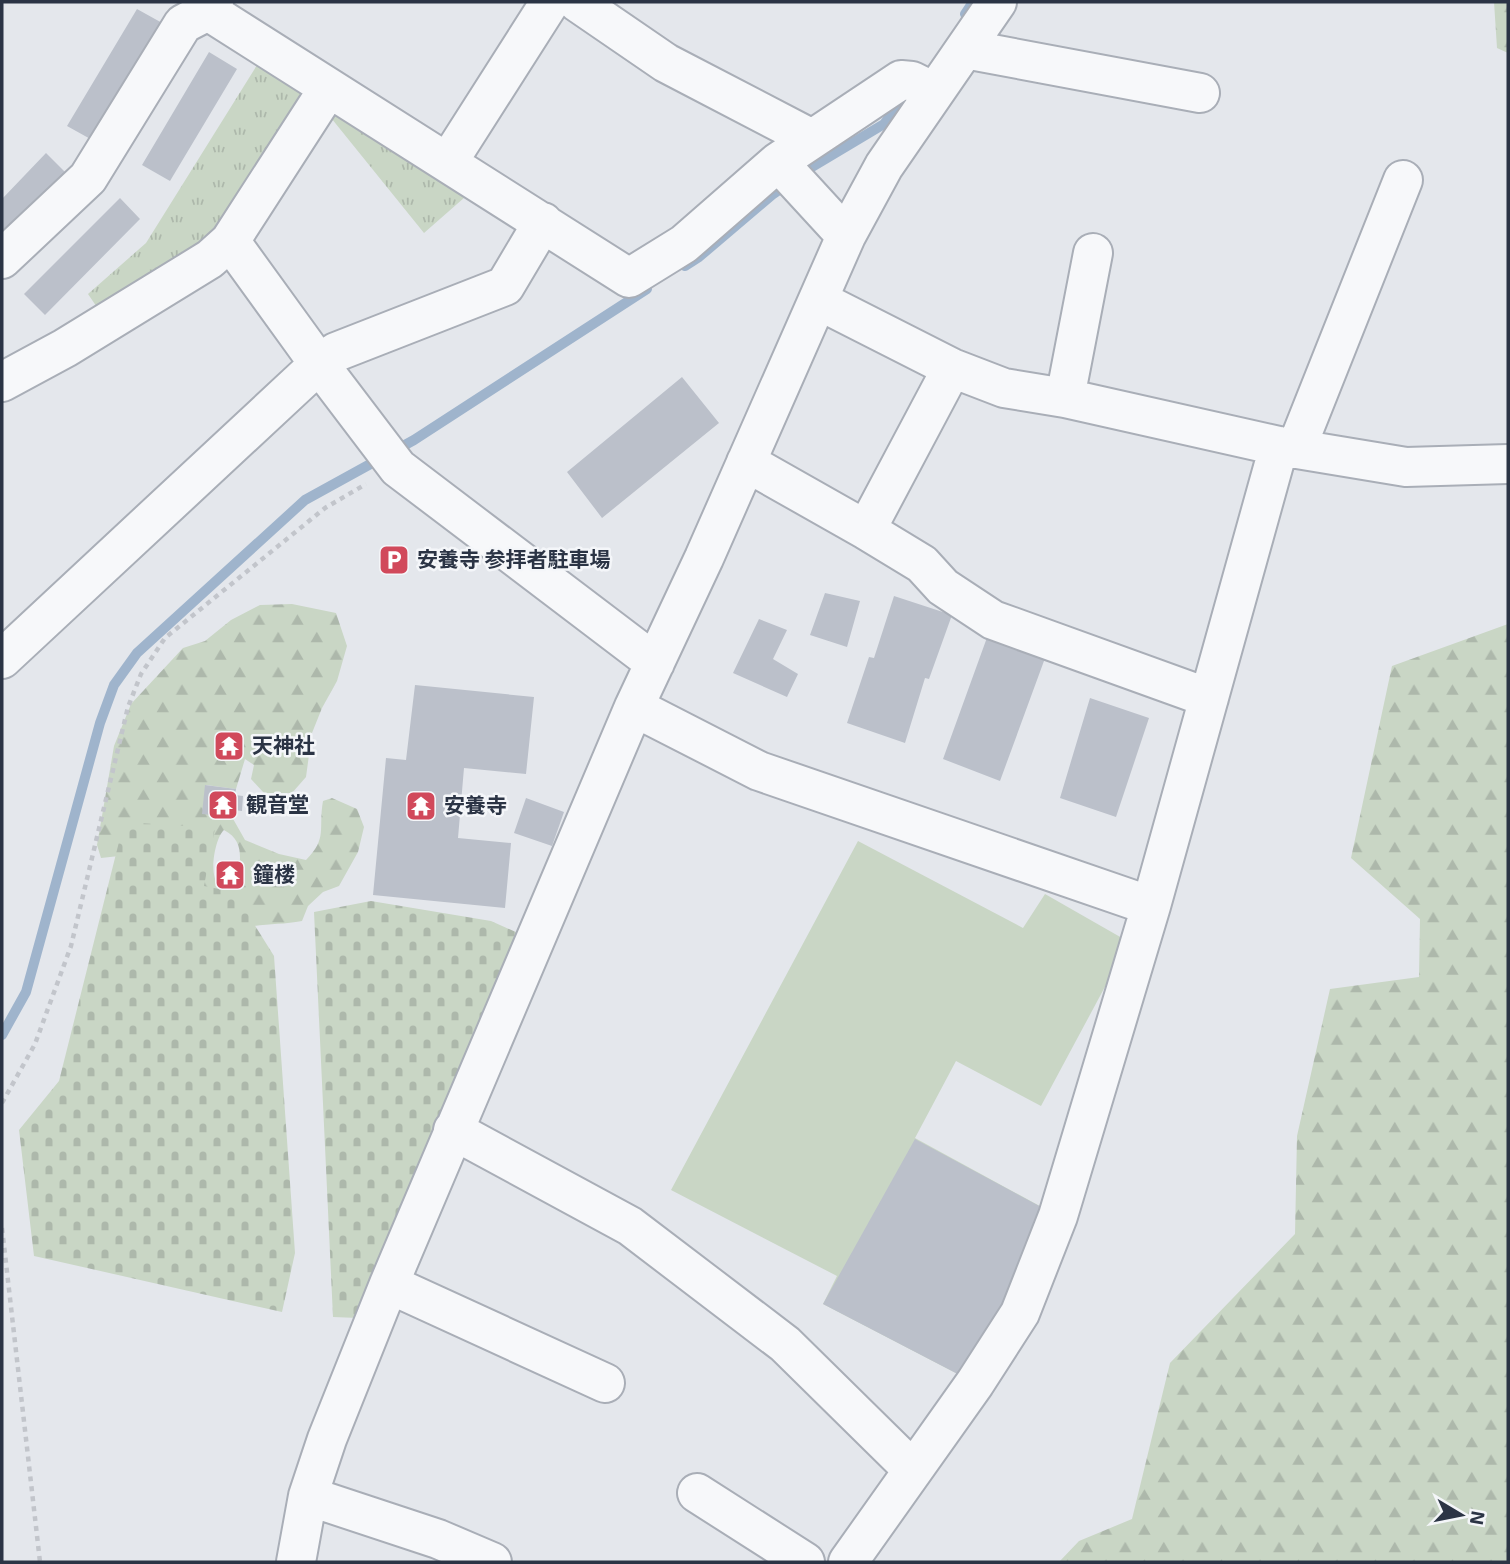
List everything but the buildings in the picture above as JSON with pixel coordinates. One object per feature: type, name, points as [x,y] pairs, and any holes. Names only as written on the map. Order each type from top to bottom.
[{"type":"street","points":[[447,162],[550,2]]},
{"type":"street","points":[[577,2],[666,63],[812,139]]},
{"type":"street","points":[[296,1562],[308,1496],[327,1439],[453,1130],[634,707],[846,236],[884,166],[997,2]]},
{"type":"street","points":[[2,259],[88,178],[183,24],[211,6],[328,89],[629,278],[788,173],[812,139],[901,80],[912,81],[934,92]]},
{"type":"street","points":[[965,49],[1200,93]]},
{"type":"street","points":[[2,382],[65,348],[210,259],[230,241],[328,89]]},
{"type":"street","points":[[788,173],[846,236]]},
{"type":"street","points":[[848,1562],[975,1383],[1020,1313],[1058,1216],[1151,906],[1209,698],[1288,447],[1403,180]]},
{"type":"street","points":[[2,659],[319,364],[336,352],[505,286],[543,222]]},
{"type":"street","points":[[230,241],[390,458],[655,663]]},
{"type":"street","points":[[1065,398],[1093,253]]},
{"type":"street","points":[[818,300],[952,368],[1004,388],[1065,398],[1288,447],[1406,467],[1508,464]]},
{"type":"street","points":[[866,530],[952,368]]},
{"type":"street","points":[[746,463],[922,564],[943,587],[993,620],[1209,698]]},
{"type":"street","points":[[634,707],[759,771],[1151,906]]},
{"type":"street","points":[[453,1130],[630,1226],[785,1344],[914,1470]]},
{"type":"street","points":[[389,1284],[606,1383]]},
{"type":"street","points":[[697,1493],[805,1562]]},
{"type":"street","points":[[308,1496],[439,1539],[492,1562]]},
{"type":"path","points":[[2,1103],[35,1044],[71,946],[128,707],[141,674],[165,638],[390,458]]},
{"type":"path","points":[[2,1228],[40,1562]]},
{"type":"green space","points":[[1494,2],[1508,2],[1508,53],[1497,48]]},
{"type":"green space","points":[[267,49],[481,183],[424,233],[319,103],[230,241],[107,322],[88,294],[146,243]]},
{"type":"green space","points":[[292,604],[336,613],[347,646],[337,681],[312,733],[306,777],[292,793],[264,793],[251,779],[254,765],[245,759],[236,789],[206,785],[211,802],[220,814],[232,817],[245,840],[279,854],[306,860],[320,839],[323,801],[332,798],[357,809],[364,827],[358,852],[339,886],[323,892],[308,906],[302,921],[244,928],[119,856],[101,858],[97,845],[114,746],[131,704],[183,648],[205,641],[231,620],[260,605]],"holes":[[[224,830],[231,834],[238,845],[240,858],[238,881],[230,889],[220,886],[213,866],[221,834]]]},
{"type":"green space","points":[[1508,624],[1508,1562],[1059,1562],[1079,1541],[1132,1519],[1170,1363],[1295,1234],[1297,1136],[1330,989],[1419,977],[1420,919],[1351,858],[1392,666]]},
{"type":"green space","points":[[124,822],[215,828],[204,886],[234,892],[274,956],[295,1253],[282,1312],[34,1256],[19,1130],[59,1081]]},
{"type":"green space","points":[[858,841],[1023,928],[1045,894],[1129,942],[1041,1106],[956,1061],[915,1138],[1058,1216],[975,1383],[823,1304],[837,1276],[671,1190]]},
{"type":"green space","points":[[371,901],[491,921],[518,933],[358,1318],[333,1317],[314,912]]},
{"type":"waterway","points":[[965,14],[973,2]]},
{"type":"waterway","points":[[685,266],[772,195],[812,167],[884,124],[897,107]]},
{"type":"waterway","points":[[2,1035],[26,992],[100,723],[114,685],[137,653],[305,500],[414,440],[647,289]]},
{"type":"place","name":"安養寺 参拝者駐車場","points":[[394,560]]},
{"type":"place","name":"天神社","points":[[229,746]]},
{"type":"place","name":"観音堂","points":[[223,805]]},
{"type":"place","name":"安養寺","points":[[421,806]]},
{"type":"place","name":"鐘楼","points":[[230,875]]}]
